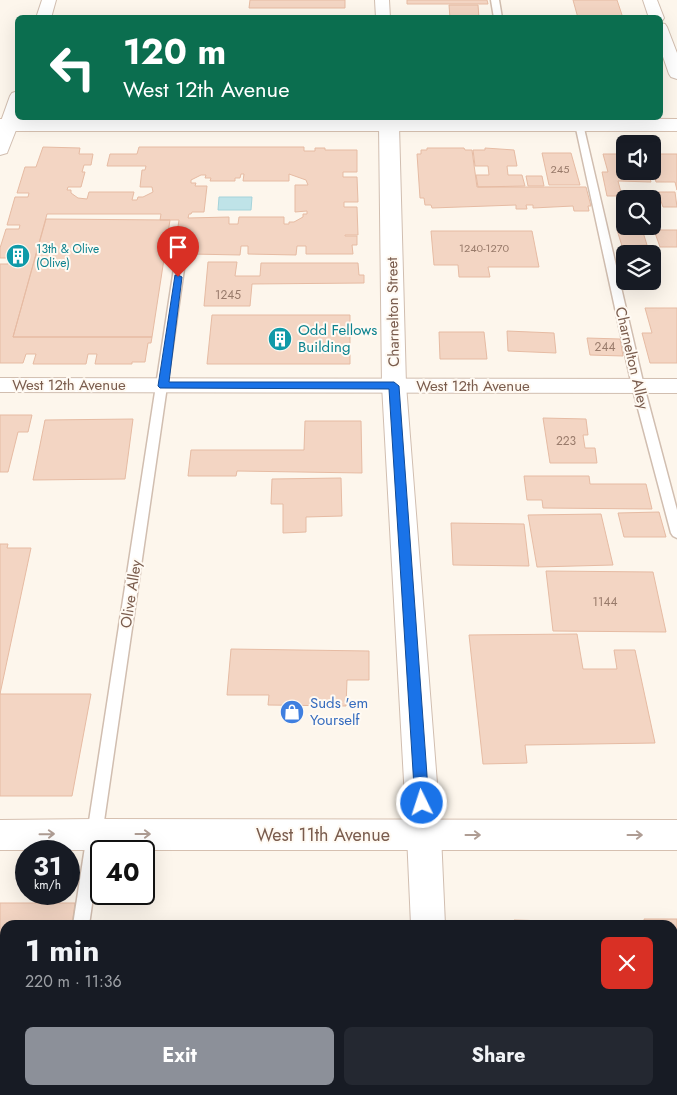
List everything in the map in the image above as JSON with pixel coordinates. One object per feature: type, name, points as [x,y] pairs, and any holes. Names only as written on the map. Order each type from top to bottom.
[{"type":"main road","points":[[0,150],[4,125],[389,121],[518,121],[677,125]]},
{"type":"main road","name":"Charnelton Street","points":[[389,121],[394,386],[424,835],[428,920]]},
{"type":"main road","name":"West 11th Avenue","points":[[0,835],[677,835]]},
{"type":"street","points":[[44,15],[49,0]]},
{"type":"street","points":[[382,0],[383,15]]},
{"type":"street","points":[[650,0],[656,15]]},
{"type":"street","points":[[663,35],[677,74]]},
{"type":"street","points":[[4,125],[15,102]]},
{"type":"street","name":"West 12th Avenue","points":[[0,385],[677,386]]},
{"type":"lane","points":[[495,0],[498,15]]},
{"type":"lane","name":"Charnelton Alley","points":[[579,124],[638,386],[677,533]]},
{"type":"lane","name":"Olive Alley","points":[[82,920],[180,262]]},
{"type":"water","points":[[219,197],[252,197],[251,210],[218,210]]},
{"type":"building","points":[[250,0],[345,0],[345,8],[249,8]]},
{"type":"building","points":[[407,0],[487,0],[488,4],[407,4]]},
{"type":"building","points":[[573,0],[617,0],[622,15],[577,15]]},
{"type":"building","points":[[449,5],[478,5],[479,15],[450,15]]},
{"type":"building","name":"13th & Olive (Olive)","points":[[43,147],[80,148],[79,154],[93,154],[91,165],[84,165],[82,172],[85,172],[81,187],[68,187],[67,190],[71,190],[71,193],[78,198],[87,199],[89,192],[134,192],[132,200],[137,200],[138,197],[143,197],[153,192],[152,187],[140,187],[142,170],[145,170],[146,166],[107,166],[110,154],[137,154],[139,147],[304,147],[304,151],[315,151],[315,148],[325,148],[325,150],[357,150],[357,172],[343,172],[343,177],[357,177],[358,202],[344,202],[344,207],[357,207],[358,235],[345,236],[357,236],[357,245],[352,245],[353,254],[306,254],[306,246],[297,246],[296,255],[248,254],[248,246],[241,246],[240,255],[191,254],[192,247],[190,247],[189,253],[174,253],[179,220],[160,220],[161,214],[47,214],[13,337],[152,337],[151,343],[148,343],[145,362],[132,362],[132,364],[95,364],[97,354],[88,354],[86,364],[33,364],[36,354],[26,354],[23,363],[0,363],[0,264],[8,264],[10,258],[0,258],[0,248],[6,229],[19,229],[20,225],[7,225],[15,197],[28,197],[29,193],[17,193],[25,167],[36,167]],"holes":[[[241,174],[244,174],[243,181],[289,181],[289,174],[306,180],[308,185],[295,185],[295,212],[307,211],[307,214],[303,214],[303,217],[294,222],[289,222],[289,224],[284,224],[284,217],[239,217],[238,224],[229,224],[229,217],[188,218],[192,212],[204,212],[207,186],[195,186],[196,183],[191,183],[191,180],[201,175],[206,175],[205,178],[211,178],[210,181],[235,181],[235,178],[240,178]]]},
{"type":"building","points":[[427,148],[464,148],[465,150],[472,150],[477,187],[586,187],[591,206],[588,206],[589,211],[574,211],[573,206],[533,208],[533,205],[526,205],[527,209],[516,209],[516,205],[432,208],[431,205],[425,205],[424,198],[420,198],[417,154],[421,154],[421,150],[427,150]]},
{"type":"building","points":[[485,148],[514,150],[517,166],[507,166],[508,175],[522,175],[525,186],[478,187],[476,175],[489,175],[488,166],[475,166],[473,150],[485,150]]},
{"type":"building","points":[[542,153],[571,153],[580,185],[549,185]]},
{"type":"building","points":[[603,154],[616,154],[616,180],[650,180],[651,182],[618,181],[620,190],[616,190],[616,196],[607,196],[602,172],[608,172]]},
{"type":"building","points":[[661,154],[677,154],[677,190],[675,182],[656,182],[655,180],[661,180]]},
{"type":"building","points":[[526,176],[542,176],[544,186],[528,186]]},
{"type":"building","points":[[661,192],[675,192],[677,207],[663,207]]},
{"type":"building","points":[[46,219],[170,220],[152,337],[13,337]]},
{"type":"building","points":[[661,230],[677,230],[677,247],[661,247],[656,235],[661,235]]},
{"type":"building","points":[[431,231],[532,231],[539,267],[488,267],[490,277],[459,277],[458,265],[434,265]]},
{"type":"building","points":[[619,235],[644,235],[647,245],[622,245]]},
{"type":"building","points":[[208,262],[237,262],[235,276],[260,276],[261,263],[358,263],[359,275],[364,275],[364,283],[252,284],[250,306],[204,306]]},
{"type":"building","points":[[645,308],[677,308],[677,363],[650,363],[642,333],[652,333]]},
{"type":"building","name":"Odd Fellows Building","points":[[212,315],[350,315],[350,364],[207,364]]},
{"type":"building","points":[[507,331],[554,333],[556,353],[508,351]]},
{"type":"building","points":[[439,332],[484,332],[487,359],[440,359]]},
{"type":"building","points":[[587,338],[620,339],[623,356],[590,355]]},
{"type":"building","points":[[0,415],[32,415],[28,432],[18,432],[8,472],[0,472]]},
{"type":"building","points":[[543,418],[586,419],[588,435],[583,435],[585,448],[595,448],[597,463],[550,463]]},
{"type":"building","points":[[133,419],[125,479],[33,480],[45,420]]},
{"type":"building","points":[[305,421],[361,421],[362,473],[237,471],[236,476],[188,476],[191,450],[304,450]]},
{"type":"building","points":[[524,476],[589,476],[590,484],[646,484],[652,509],[543,508],[542,500],[527,500]]},
{"type":"building","points":[[341,478],[342,516],[306,517],[306,532],[283,533],[283,504],[271,504],[272,479]]},
{"type":"building","points":[[659,512],[666,537],[624,537],[618,513]]},
{"type":"building","points":[[601,514],[613,565],[537,567],[528,515]]},
{"type":"building","points":[[451,523],[524,524],[529,566],[453,565]]},
{"type":"building","points":[[0,544],[8,544],[7,548],[31,548],[0,694]]},
{"type":"building","points":[[546,571],[653,572],[666,632],[553,631]]},
{"type":"building","points":[[577,634],[583,669],[617,669],[614,650],[635,650],[655,743],[525,745],[527,763],[483,764],[469,635]]},
{"type":"building","points":[[231,649],[369,651],[369,680],[347,680],[346,706],[268,705],[269,695],[227,695]]},
{"type":"building","points":[[0,694],[91,694],[72,796],[0,796]]},
{"type":"building","points":[[0,903],[15,903],[15,905],[75,905],[73,920],[0,920]]},
{"type":"building","points":[[644,919],[677,919],[677,920]]},
{"type":"place","name":"13th & Olive (Olive)","points":[[18,256]]},
{"type":"place","name":"Odd Fellows Building","points":[[280,339]]},
{"type":"place","name":"Suds 'em Yourself","points":[[292,712]]},
{"type":"route","points":[[178,277],[163,386],[394,386],[422,803]]}]
